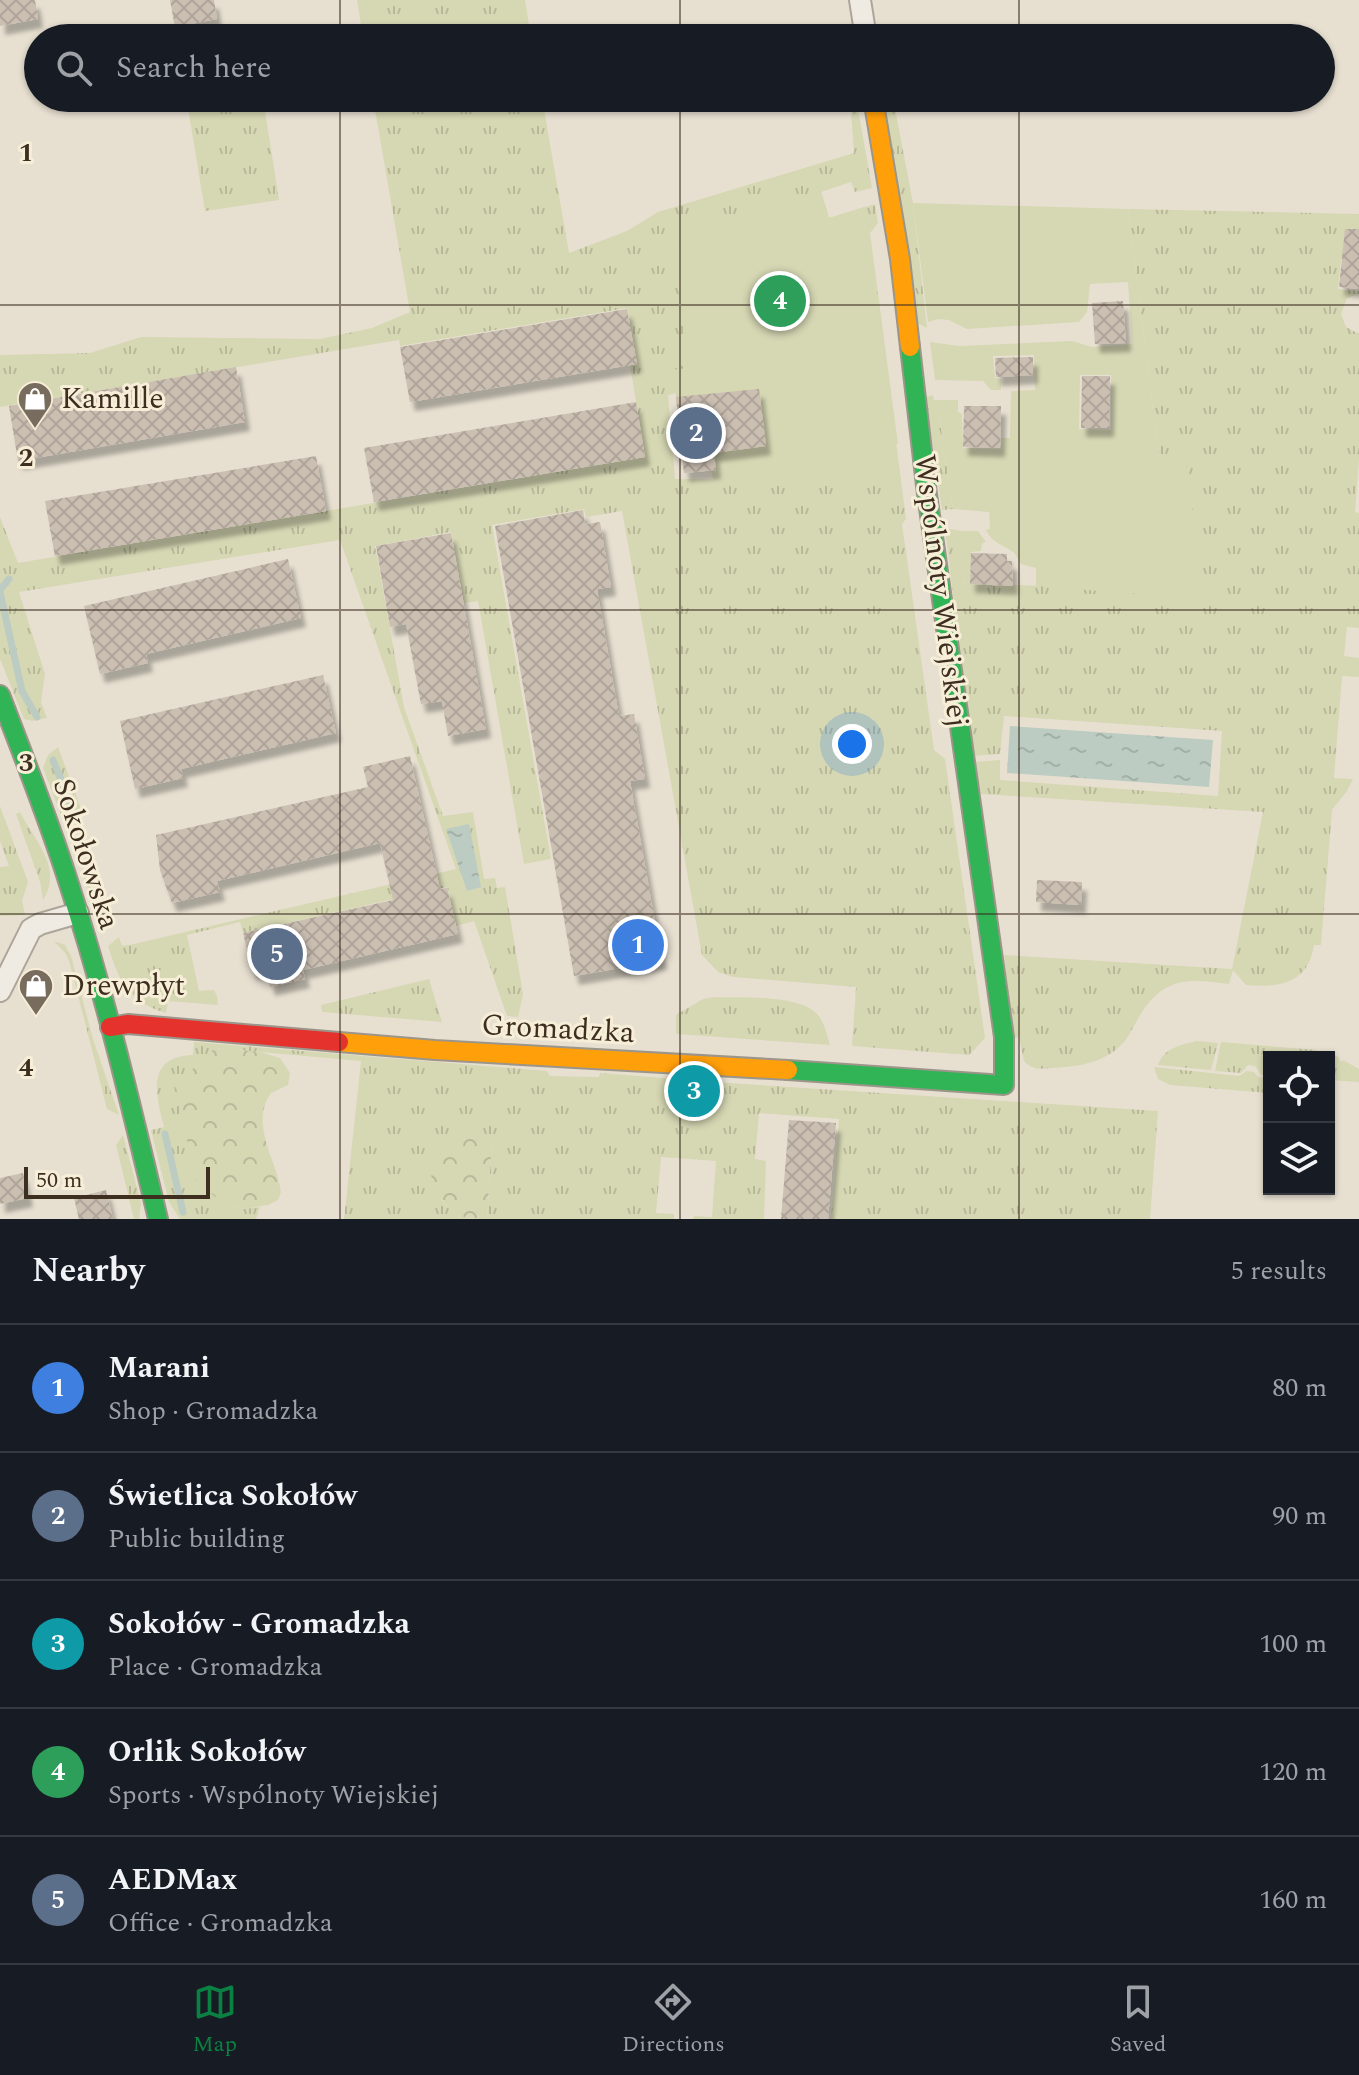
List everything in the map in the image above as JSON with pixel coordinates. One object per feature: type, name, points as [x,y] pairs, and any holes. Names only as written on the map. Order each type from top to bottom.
[{"type":"street","points":[[860,0],[864,24]]},
{"type":"street","name":"Wspólnoty Wiejskiej","points":[[875,112],[902,275],[927,494],[1005,1047],[1004,1085]]},
{"type":"street","name":"Sokołowska","points":[[0,695],[54,837],[78,913],[158,1219]]},
{"type":"street","points":[[0,991],[31,929],[78,913]]},
{"type":"street","name":"Gromadzka","points":[[110,1027],[128,1024],[435,1050],[624,1059],[1004,1085]]},
{"type":"green space","points":[[357,0],[525,0],[529,24],[361,24]]},
{"type":"green space","points":[[189,112],[265,112],[279,200],[205,211]]},
{"type":"green space","points":[[375,112],[544,112],[569,253],[627,231],[658,212],[854,153],[851,112],[858,112],[872,188],[855,192],[851,182],[821,192],[829,218],[875,204],[878,223],[870,233],[898,444],[690,368],[674,370],[676,393],[668,395],[675,479],[798,480],[899,465],[906,519],[902,524],[934,750],[945,759],[985,1038],[969,1055],[852,1046],[856,987],[733,977],[718,972],[702,955],[622,511],[586,517],[584,509],[492,525],[551,859],[524,864],[478,601],[464,603],[451,532],[375,546],[404,707],[443,816],[473,812],[484,879],[495,878],[497,888],[505,887],[523,994],[518,1017],[507,1016],[474,921],[456,926],[447,887],[243,933],[240,922],[187,935],[199,991],[214,990],[218,1005],[168,1001],[166,1013],[142,1003],[127,989],[108,946],[119,937],[122,946],[134,944],[456,869],[340,540],[19,592],[45,674],[41,702],[47,718],[32,721],[24,719],[0,659],[0,517],[18,563],[645,457],[630,365],[637,364],[627,308],[400,346],[399,340],[0,407],[0,355],[90,353],[141,337],[320,339],[372,328],[410,312]]},
{"type":"green space","points":[[884,112],[896,112],[913,203],[927,328],[917,323]]},
{"type":"green space","points":[[821,191],[829,218],[864,207],[867,215],[901,481],[713,480],[711,470],[684,473],[673,370],[690,368],[672,235]]},
{"type":"green space","points":[[913,203],[1128,209],[1159,458],[1186,461],[1204,599],[1036,586],[1036,568],[1021,564],[1014,553],[988,534],[989,512],[953,509],[937,400],[958,400],[958,412],[962,414],[963,448],[1001,449],[1002,438],[1010,438],[1011,391],[1035,390],[1034,355],[993,356],[995,378],[1001,379],[1001,390],[991,390],[983,381],[935,380],[930,342],[959,346],[1072,341],[1092,347],[1132,344],[1128,282],[1090,284],[1087,312],[1079,322],[967,329],[949,320],[928,322]],"holes":[[[1080,375],[1111,375],[1111,430],[1079,429]]]},
{"type":"green space","points":[[1128,209],[1359,214],[1359,260],[1341,259],[1338,289],[1359,291],[1359,294],[1347,298],[1341,314],[1346,327],[1359,334],[1359,459],[1355,512],[1359,513],[1359,628],[1347,627],[1344,656],[1359,658],[1359,677],[1342,676],[1334,778],[1353,779],[1332,810],[1321,945],[1314,945],[1311,958],[1299,976],[1270,986],[1246,985],[1233,970],[1229,984],[1198,981],[1175,984],[1155,996],[1122,1044],[1105,1057],[1074,1066],[1044,1069],[1030,1066],[1024,1061],[1019,1037],[1013,1038],[1004,955],[1232,969],[1263,812],[981,794],[973,762],[1000,760],[1000,780],[1218,796],[1222,731],[1004,716],[1000,754],[972,756],[945,528],[961,531],[961,539],[956,543],[962,583],[1042,586],[1159,458]]},
{"type":"green space","points":[[933,395],[937,400],[953,509],[942,510],[926,397]]},
{"type":"green space","points":[[961,531],[978,531],[986,542],[982,543],[981,551],[971,552],[970,584],[961,582],[956,543],[961,539]]},
{"type":"green space","points":[[58,747],[83,814],[61,815],[43,768],[48,755]]},
{"type":"green space","points":[[0,806],[28,882],[22,901],[25,915],[0,916],[0,867],[9,866],[0,841]]},
{"type":"green space","points":[[20,812],[49,865],[49,888],[43,900],[40,882],[16,814]]},
{"type":"green space","points":[[94,860],[110,909],[95,908],[83,875]]},
{"type":"green space","points":[[54,941],[65,945],[71,956],[93,1039],[119,1115],[107,1109],[70,964],[66,954]]},
{"type":"green space","points":[[429,979],[442,1022],[322,1012],[321,1005]]},
{"type":"green space","points":[[770,998],[810,1008],[824,1026],[830,1045],[676,1034],[676,1015],[703,999]]},
{"type":"green space","points":[[1197,1041],[1218,1043],[1211,1070],[1158,1065],[1168,1051]]},
{"type":"green space","points":[[194,1042],[547,1071],[550,1076],[599,1077],[600,1073],[677,1079],[682,1084],[682,1095],[705,1097],[707,1086],[713,1082],[1158,1111],[1150,1219],[831,1219],[839,1119],[759,1113],[755,1159],[766,1161],[764,1219],[693,1219],[694,1216],[712,1217],[716,1161],[661,1157],[656,1213],[674,1214],[674,1219],[487,1219],[492,1139],[431,1171],[443,1202],[454,1212],[471,1219],[344,1219],[361,1061],[215,1048],[222,1202],[244,1209],[260,1207],[256,1219],[180,1219],[169,1202],[151,1130],[164,1127],[157,1091],[161,1070],[167,1062],[193,1055]]},
{"type":"green space","points":[[1221,1042],[1319,1051],[1263,1051],[1263,1075],[1255,1066],[1248,1065],[1241,1073],[1215,1071]]},
{"type":"green space","points":[[215,1048],[260,1052],[280,1058],[290,1073],[288,1085],[271,1093],[263,1117],[263,1130],[281,1192],[278,1200],[268,1205],[244,1209],[222,1202],[197,1182],[174,1087]]},
{"type":"green space","points":[[1335,1056],[1341,1062],[1343,1060],[1359,1069],[1359,1082],[1335,1080]]},
{"type":"green space","points":[[1154,1067],[1239,1076],[1247,1071],[1263,1077],[1263,1093],[1170,1085],[1158,1079]]},
{"type":"green space","points":[[462,1134],[492,1139],[487,1219],[461,1216],[445,1204],[434,1186],[431,1175],[433,1155],[439,1146]]},
{"type":"green space","points":[[123,1135],[141,1203],[139,1219],[134,1219],[116,1145]]},
{"type":"water","points":[[1010,726],[1213,740],[1209,787],[1007,773]]},
{"type":"water","points":[[469,824],[481,887],[467,891],[446,829]]},
{"type":"building","points":[[0,0],[35,0],[38,19],[0,26]]},
{"type":"building","points":[[170,0],[214,0],[217,19],[174,24]]},
{"type":"building","points":[[1345,229],[1359,229],[1359,289],[1339,287]]},
{"type":"building","points":[[1123,301],[1126,343],[1095,344],[1092,303]]},
{"type":"building","points":[[627,309],[637,364],[410,402],[400,347]]},
{"type":"building","points":[[1033,357],[1033,375],[996,377],[995,358]]},
{"type":"building","points":[[236,367],[245,422],[18,461],[9,406]]},
{"type":"building","points":[[1082,376],[1110,376],[1109,428],[1081,428]]},
{"type":"building","points":[[759,389],[766,446],[714,453],[716,470],[684,473],[676,397]]},
{"type":"building","points":[[636,402],[645,457],[374,502],[364,448]]},
{"type":"building","points":[[964,406],[1001,406],[1000,448],[963,447]]},
{"type":"building","points":[[316,456],[326,511],[55,556],[45,501]]},
{"type":"building","points":[[583,510],[585,524],[600,522],[611,587],[597,589],[619,716],[634,714],[645,779],[630,781],[662,961],[574,976],[495,526]]},
{"type":"building","points":[[451,533],[486,729],[448,736],[442,701],[421,704],[406,624],[390,627],[376,546]]},
{"type":"building","points":[[971,553],[1007,554],[1007,561],[1012,561],[1013,586],[970,584]]},
{"type":"building","points":[[288,559],[301,618],[146,654],[148,663],[100,674],[84,606]]},
{"type":"building","points":[[323,675],[336,733],[181,769],[183,778],[135,789],[120,721]]},
{"type":"building","points":[[410,756],[440,889],[447,888],[458,934],[303,970],[305,979],[270,987],[266,968],[252,971],[243,933],[393,900],[380,843],[217,881],[220,892],[172,903],[160,870],[156,835],[368,787],[363,767]]},
{"type":"building","points":[[1037,880],[1082,882],[1081,905],[1036,902]]},
{"type":"building","points":[[789,1120],[836,1123],[828,1219],[781,1219]]},
{"type":"building","points":[[23,1173],[28,1198],[0,1204],[0,1178]]},
{"type":"building","points":[[106,1190],[113,1219],[79,1219],[74,1198]]},
{"type":"waterway","points":[[0,590],[9,579]]},
{"type":"waterway","points":[[0,592],[22,691],[37,717]]},
{"type":"waterway","points":[[53,760],[74,812]]},
{"type":"waterway","points":[[93,868],[104,906]]},
{"type":"waterway","points":[[165,1134],[183,1212]]},
{"type":"traffic: fast","points":[[788,1070],[1004,1085],[1004,1037],[927,494],[910,347]]},
{"type":"traffic: fast","points":[[0,695],[53,836],[82,925],[117,1050],[158,1219]]},
{"type":"traffic: slow","points":[[875,112],[900,259],[910,347]]},
{"type":"traffic: slow","points":[[339,1042],[788,1070]]},
{"type":"traffic: jam","points":[[110,1027],[128,1024],[339,1042]]},
{"type":"place","name":"Orlik Sokołów","points":[[780,301]]},
{"type":"place","name":"Kamille","points":[[35,430]]},
{"type":"place","name":"Świetlica Sokołów","points":[[696,433]]},
{"type":"place","name":"Marani","points":[[638,945]]},
{"type":"place","name":"AEDMax","points":[[277,954]]},
{"type":"place","name":"Drewpłyt","points":[[36,1017]]},
{"type":"place","name":"Sokołów - Gromadzka","points":[[694,1091]]}]
